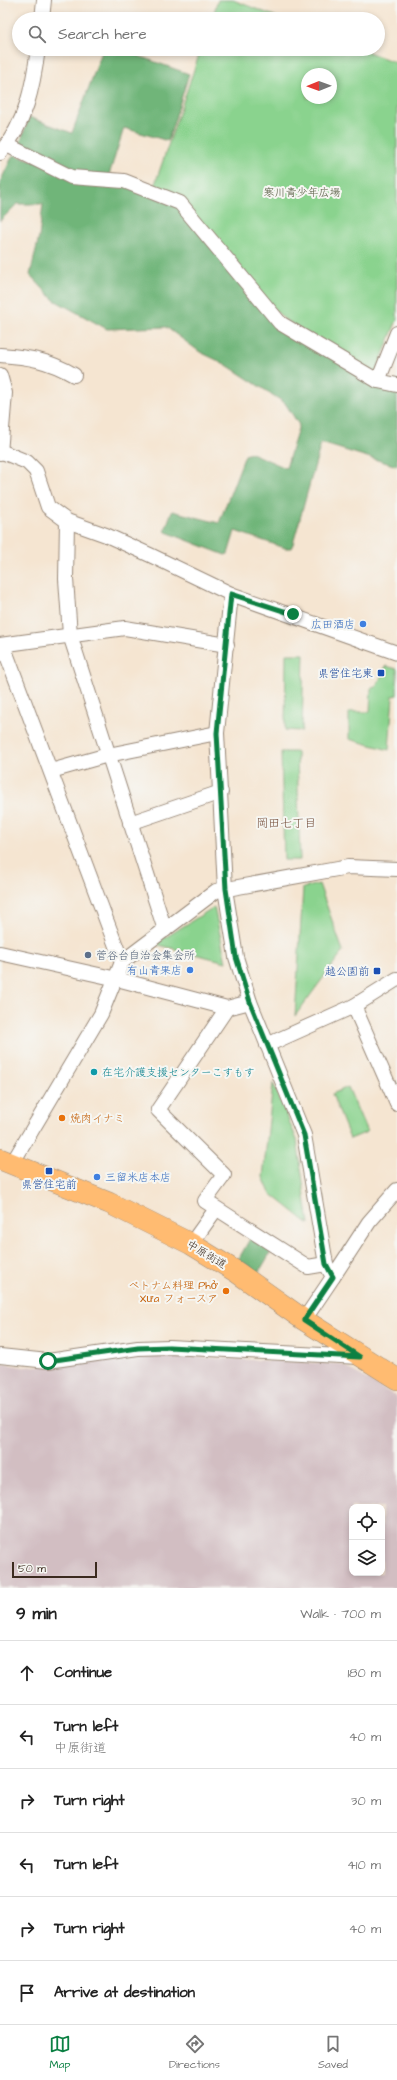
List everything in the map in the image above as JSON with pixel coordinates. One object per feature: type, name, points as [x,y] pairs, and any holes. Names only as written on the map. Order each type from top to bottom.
[{"type":"main road","name":"中原街道","points":[[4,1159],[109,1203],[191,1244],[235,1271],[304,1320],[360,1357],[397,1379]]},
{"type":"street","points":[[43,12],[44,0]]},
{"type":"street","points":[[37,56],[27,107],[4,149],[71,177],[124,181],[180,203],[280,323],[378,381],[397,385]]},
{"type":"street","points":[[378,381],[397,333]]},
{"type":"street","points":[[0,355],[42,360],[57,365],[74,375]]},
{"type":"street","points":[[0,375],[5,393],[0,451],[27,462],[36,471],[48,507],[67,521],[137,549],[231,594],[397,653]]},
{"type":"street","points":[[67,521],[66,579],[70,635],[165,930]]},
{"type":"street","points":[[231,594],[217,733],[226,889],[236,957],[250,1002],[304,1135],[326,1264],[333,1277]]},
{"type":"street","points":[[4,1159],[101,1014],[117,979],[122,962],[51,771],[2,645],[125,628],[227,645]]},
{"type":"street","points":[[51,771],[108,755],[217,733]]},
{"type":"street","points":[[130,823],[221,792]]},
{"type":"street","points":[[122,962],[216,891],[348,867],[397,869]]},
{"type":"street","points":[[0,952],[117,979],[227,1008],[250,1002]]},
{"type":"street","points":[[267,1045],[354,1006],[397,979]]},
{"type":"street","points":[[354,1006],[397,1104]]},
{"type":"street","points":[[227,1008],[158,1110],[224,1175],[205,1201],[308,1267],[326,1264]]},
{"type":"street","points":[[304,1320],[369,1222],[397,1190]]},
{"type":"street","points":[[191,1244],[216,1209]]},
{"type":"street","points":[[0,1356],[48,1361],[138,1348],[169,1347],[360,1357]]},
{"type":"shaded area","points":[[150,1355],[341,1364],[397,1397],[397,1588],[0,1588],[0,1363],[24,1367]]},
{"type":"green space","points":[[218,0],[233,0],[264,12],[214,12]]},
{"type":"green space","points":[[100,56],[139,56],[189,74],[168,141],[124,128],[109,175],[72,173],[18,149],[29,117],[72,133]]},
{"type":"green space","name":"寒川青少年広場","points":[[199,56],[378,56],[397,63],[397,320],[375,374],[284,319],[154,187]]},
{"type":"green space","points":[[13,155],[124,184],[179,207],[279,327],[397,391],[397,466],[321,443],[291,548],[285,548],[235,531],[228,554],[225,555],[166,532],[165,530],[172,511],[219,523],[245,455],[251,453],[286,468],[299,425],[285,403],[225,364],[200,352],[166,327],[107,329],[54,300],[30,275],[39,237],[43,204],[17,204],[0,221],[0,182]]},
{"type":"green space","points":[[286,654],[304,654],[302,731],[285,730]]},
{"type":"green space","points":[[386,666],[397,669],[397,695],[393,696],[389,750],[349,739],[349,712],[370,712],[371,688],[376,687]]},
{"type":"green space","points":[[281,752],[297,752],[300,860],[284,860]]},
{"type":"green space","points":[[319,884],[343,951],[295,1016],[303,888]]},
{"type":"green space","points":[[214,907],[226,962],[155,944]]},
{"type":"green space","points":[[273,1083],[297,1140],[309,1224],[270,1193],[263,1177]]},
{"type":"green space","points":[[348,1087],[367,1132],[350,1139],[332,1094]]},
{"type":"green space","points":[[251,1237],[272,1250],[259,1272],[238,1260]]},
{"type":"place","name":"広田酒店","points":[[363,624]]},
{"type":"place","name":"県営住宅東","points":[[381,673]]},
{"type":"place","name":"菅谷台自治会集会所","points":[[88,955]]},
{"type":"place","name":"有山青果店","points":[[190,970]]},
{"type":"place","name":"越公園前","points":[[377,971]]},
{"type":"place","name":"在宅介護支援センターこすもす","points":[[94,1072]]},
{"type":"place","name":"焼肉イナミ","points":[[62,1118]]},
{"type":"place","name":"県営住宅前","points":[[49,1171]]},
{"type":"place","name":"三留米店本店","points":[[97,1177]]},
{"type":"place","name":"ベトナム料理 Phở Xưa フォースア","points":[[226,1291]]},
{"type":"district","name":"岡田七丁目","points":[[286,823]]},
{"type":"route","points":[[48,1361],[138,1348],[169,1347],[360,1357],[304,1320],[333,1277],[326,1264],[304,1135],[250,1002],[236,957],[226,889],[217,729],[220,716],[231,594],[293,614]]}]
